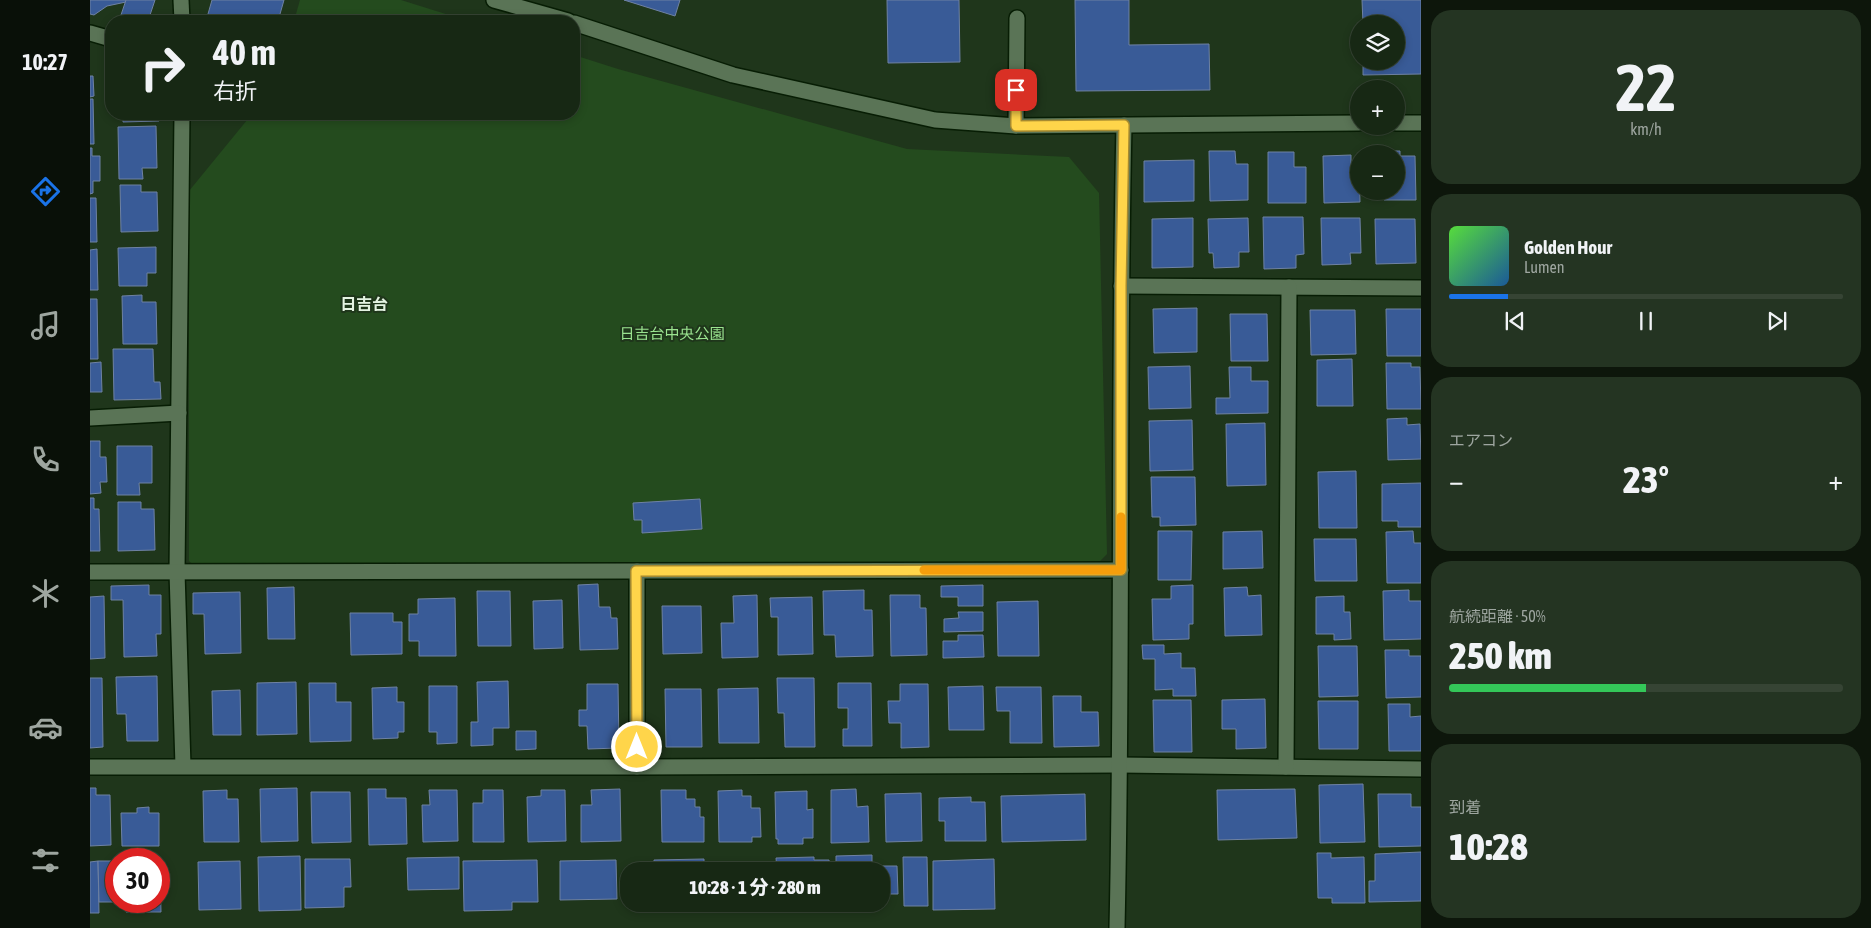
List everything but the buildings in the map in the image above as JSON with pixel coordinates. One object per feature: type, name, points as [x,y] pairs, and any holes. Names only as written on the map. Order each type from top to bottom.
[{"type":"street","points":[[181,0],[182,15]]},
{"type":"street","points":[[494,0],[547,15]]},
{"type":"street","points":[[1016,126],[1017,18]]},
{"type":"street","points":[[580,25],[733,75],[936,120],[1016,126],[1350,123]]},
{"type":"street","points":[[90,33],[105,37]]},
{"type":"street","points":[[182,120],[177,572],[183,766]]},
{"type":"street","points":[[1405,123],[1421,123]]},
{"type":"street","points":[[1117,928],[1120,765],[1121,286],[1124,125]]},
{"type":"street","points":[[1121,286],[1421,288]]},
{"type":"street","points":[[1286,767],[1289,287]]},
{"type":"street","points":[[90,418],[179,414]]},
{"type":"street","points":[[90,572],[1121,570]]},
{"type":"street","points":[[636,571],[638,767]]},
{"type":"street","points":[[90,766],[638,767],[1120,765],[1421,768]]},
{"type":"green space","points":[[300,0],[401,0],[449,15],[296,15]]},
{"type":"green space","name":"日吉台中央公園","points":[[580,57],[907,149],[1069,157],[1099,193],[1107,554],[1096,565],[201,572],[189,561],[189,191],[247,120],[580,120]]},
{"type":"slow traffic","points":[[924,570],[1121,570],[1121,517]]},
{"type":"district","name":"日吉台","points":[[364,304]]},
{"type":"route","points":[[637,747],[636,571],[1121,570],[1121,286],[1124,125],[1016,126],[1016,90]]}]
